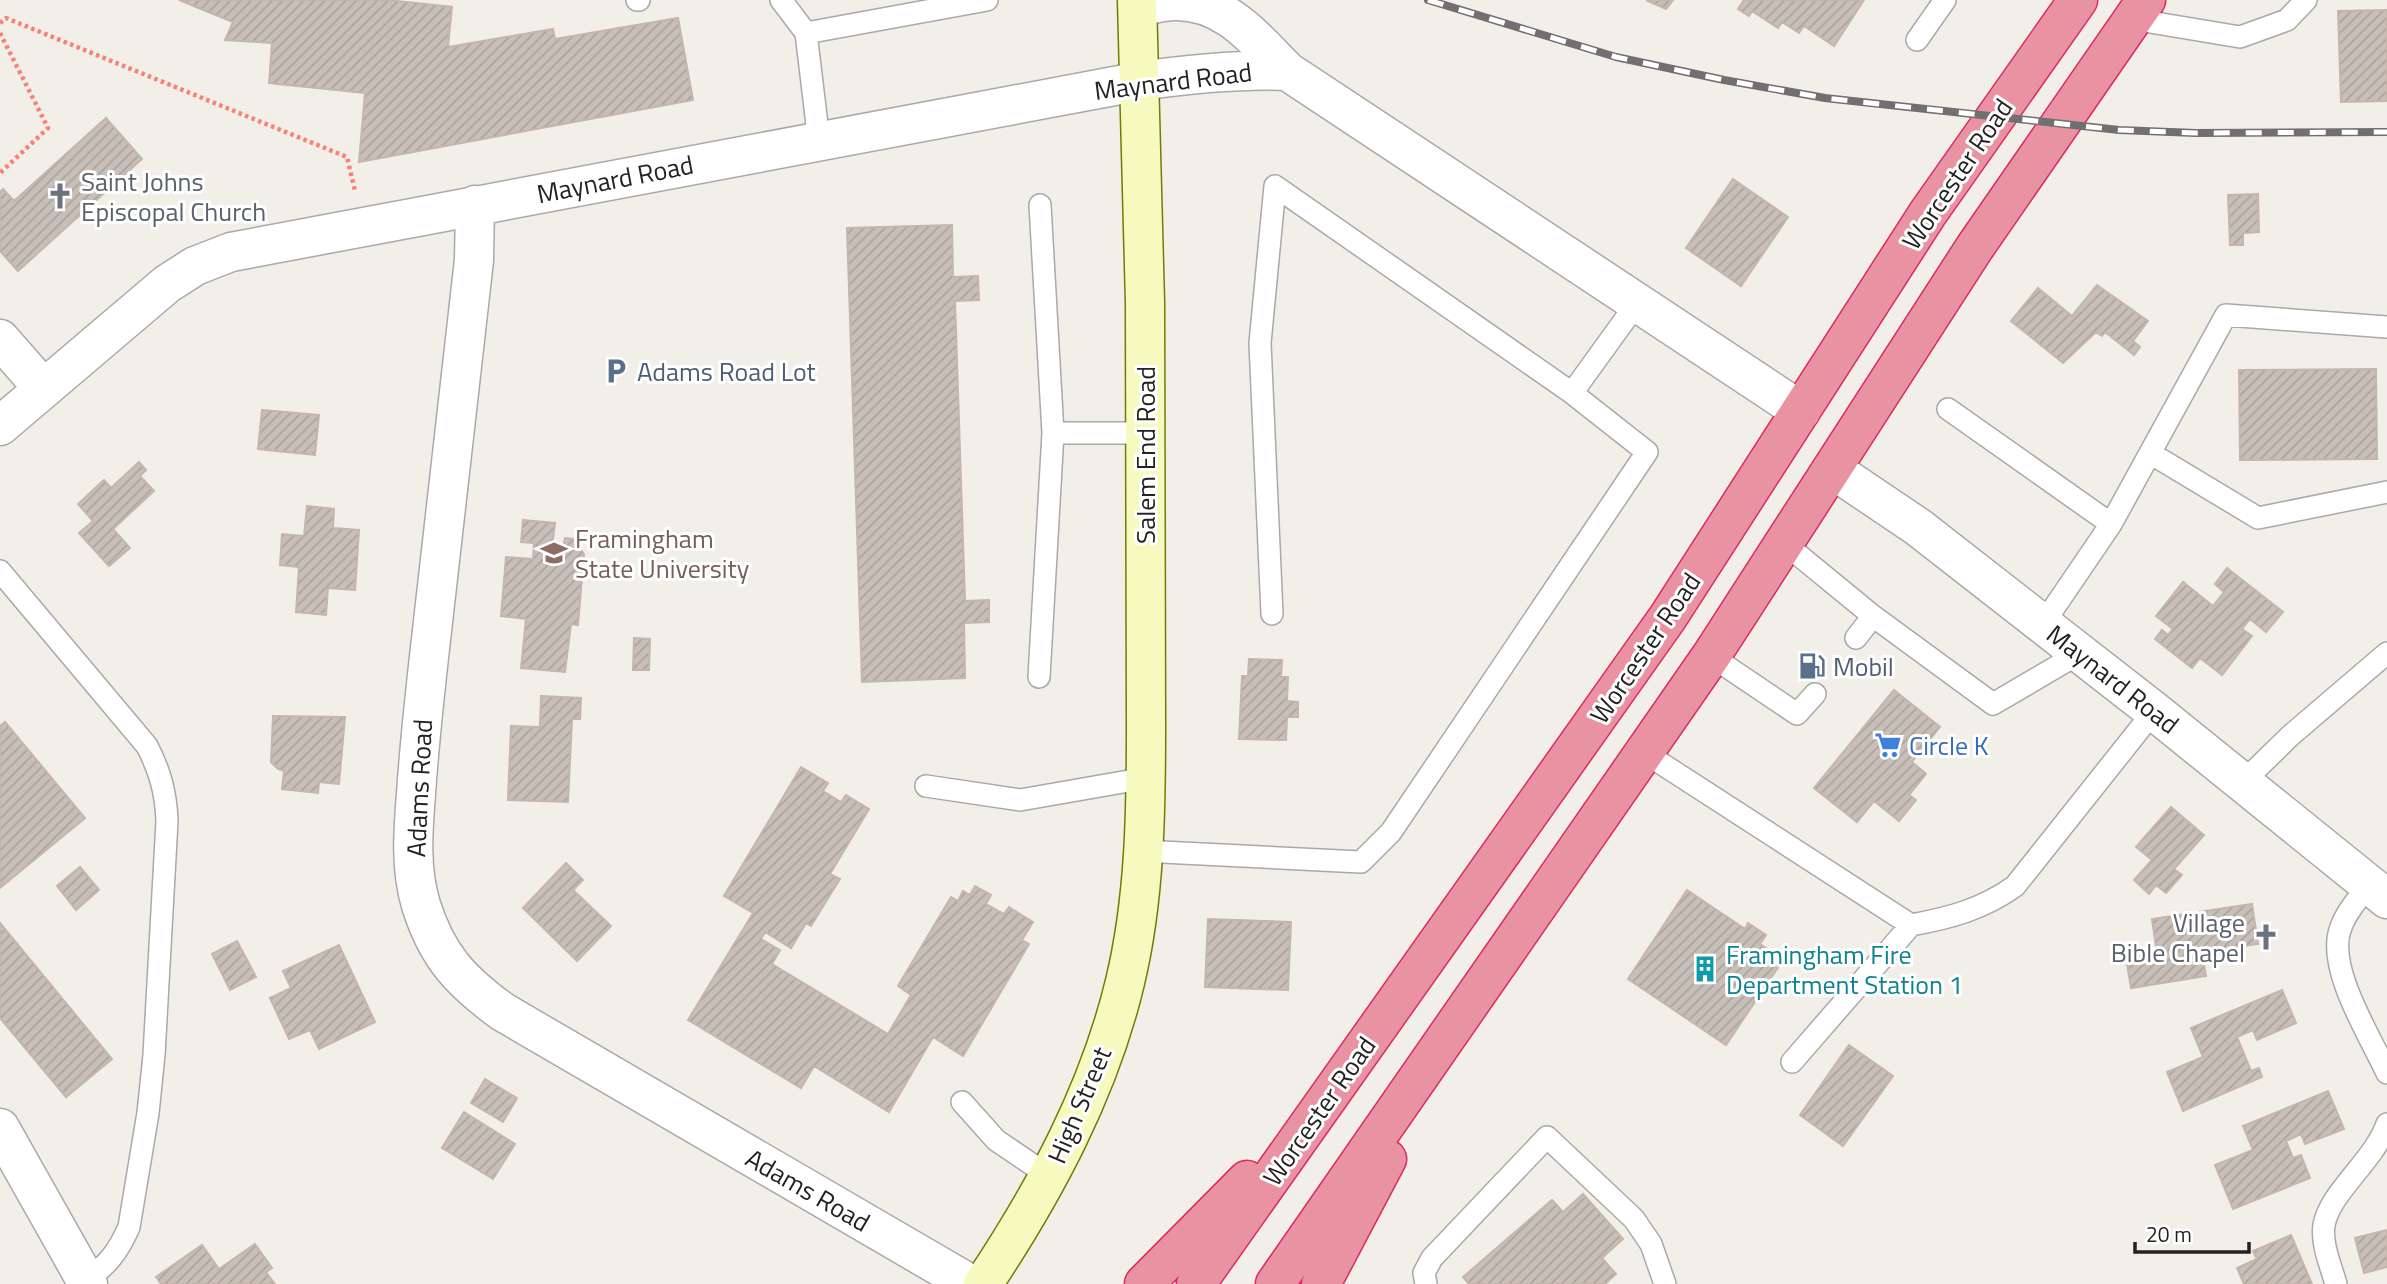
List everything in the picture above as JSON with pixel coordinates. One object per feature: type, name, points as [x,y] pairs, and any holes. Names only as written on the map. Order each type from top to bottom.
[{"type":"highway","name":"Worcester Road","points":[[1196,1284],[1668,617],[1928,213],[2078,0]]},
{"type":"highway","points":[[1275,1284],[1711,656],[1975,247],[2139,10]]},
{"type":"highway","points":[[1321,1284],[1394,1146],[1497,966]]},
{"type":"highway","points":[[1144,1284],[1248,1179],[1350,1067]]},
{"type":"street","name":"Maynard Road","points":[[1137,4],[1174,1],[1203,3],[1225,14],[1242,26],[1287,71],[1801,411]]},
{"type":"street","name":"Salem End Road","points":[[1136,911],[1146,778],[1145,433],[1137,4]]},
{"type":"street","name":"Maynard Road","points":[[0,426],[138,307],[195,266],[231,252],[1140,81],[1223,71],[1287,71]]},
{"type":"street","name":"Adams Road","points":[[475,205],[474,260],[420,740],[413,836],[418,893],[432,934],[447,963],[474,991],[503,1012],[970,1284]]},
{"type":"street","points":[[0,339],[43,388]]},
{"type":"street","name":"Maynard Road","points":[[1832,469],[1918,527],[2154,711],[2378,891]]},
{"type":"street","name":"High Street","points":[[983,1284],[1017,1233],[1082,1109],[1125,981],[1136,911]]},
{"type":"street","points":[[0,1128],[87,1282]]},
{"type":"lane","points":[[781,0],[806,33],[819,141]]},
{"type":"lane","points":[[806,33],[988,0]]},
{"type":"lane","points":[[1917,40],[1945,0]]},
{"type":"lane","points":[[2139,10],[2240,37],[2287,20],[2306,0]]},
{"type":"lane","points":[[1142,851],[1361,862],[1391,832],[1647,452],[1572,393],[1275,186],[1260,343],[1272,614]]},
{"type":"lane","points":[[1039,677],[1053,433],[1040,205]]},
{"type":"lane","points":[[1572,393],[1637,303]]},
{"type":"lane","points":[[2043,624],[2111,524],[2226,315],[2387,327]]},
{"type":"lane","points":[[1948,409],[2111,524]]},
{"type":"lane","points":[[1053,433],[1145,433]]},
{"type":"lane","points":[[2150,453],[2258,518],[2387,492]]},
{"type":"lane","points":[[1784,543],[1873,616],[1993,704],[2080,653]]},
{"type":"lane","points":[[0,571],[147,746],[159,769],[166,795],[154,1055],[148,1113],[129,1227],[111,1258],[87,1282]]},
{"type":"lane","points":[[1856,638],[1873,616]]},
{"type":"lane","points":[[2243,782],[2290,736],[2387,653]]},
{"type":"lane","points":[[1711,656],[1797,713],[1815,694]]},
{"type":"lane","points":[[1792,1062],[1912,925],[1968,912],[1996,899],[2015,886],[2154,711]]},
{"type":"lane","points":[[1645,753],[1912,925]]},
{"type":"lane","points":[[926,786],[1020,800],[1146,778]]},
{"type":"lane","points":[[2378,891],[2351,908],[2340,930],[2337,955],[2343,981],[2387,1073]]},
{"type":"lane","points":[[962,1102],[996,1140],[1049,1176]]},
{"type":"lane","points":[[2336,1284],[2326,1247],[2324,1226],[2331,1206],[2375,1150],[2387,1124]]},
{"type":"lane","points":[[1426,1284],[1424,1273],[1432,1258],[1547,1137],[1634,1219],[1651,1244],[1665,1284]]},
{"type":"path","points":[[0,23],[6,18],[347,157],[363,226]]},
{"type":"path","points":[[0,33],[48,128],[0,173]]},
{"type":"building","points":[[179,0],[388,0],[452,7],[448,47],[553,29],[555,39],[678,18],[693,100],[359,162],[365,93],[269,83],[272,43],[225,40],[233,22]]},
{"type":"building","points":[[1646,0],[1673,0],[1666,9]]},
{"type":"building","points":[[1744,0],[1864,0],[1834,46],[1804,26],[1799,33],[1782,22],[1778,28],[1752,11],[1749,16],[1738,9]]},
{"type":"building","points":[[2387,10],[2387,101],[2341,102],[2338,11]]},
{"type":"building","name":"Saint Johns Episcopal Church","points":[[106,118],[142,159],[18,271],[0,251],[0,192],[3,189],[14,201]]},
{"type":"building","points":[[1733,179],[1788,217],[1741,286],[1686,248]]},
{"type":"building","points":[[2258,194],[2259,232],[2243,233],[2243,245],[2230,245],[2228,195]]},
{"type":"building","points":[[952,225],[953,277],[978,276],[979,300],[955,301],[965,601],[989,600],[989,622],[964,623],[965,678],[862,682],[847,228]]},
{"type":"building","points":[[2097,285],[2148,321],[2133,341],[2140,347],[2134,355],[2105,332],[2102,336],[2096,332],[2063,363],[2011,321],[2038,288],[2072,316]]},
{"type":"building","points":[[2376,369],[2377,459],[2240,460],[2239,370]]},
{"type":"building","points":[[262,410],[319,415],[315,455],[258,449]]},
{"type":"building","points":[[139,462],[146,470],[140,476],[154,491],[113,529],[130,548],[109,566],[79,533],[93,521],[78,504],[104,480],[111,488]]},
{"type":"building","points":[[307,506],[334,509],[333,528],[359,530],[355,590],[328,588],[326,615],[296,612],[299,567],[280,565],[282,534],[304,536]]},
{"type":"building","points":[[523,520],[555,523],[552,548],[563,548],[565,538],[573,539],[584,554],[578,625],[571,624],[565,672],[521,668],[526,619],[501,616],[506,557],[533,559],[534,543],[521,542]]},
{"type":"building","points":[[2227,568],[2283,612],[2266,632],[2250,619],[2242,629],[2252,636],[2222,675],[2200,658],[2192,668],[2155,639],[2162,630],[2168,635],[2173,629],[2156,616],[2183,582],[2213,606],[2224,592],[2215,584]]},
{"type":"building","points":[[634,638],[650,639],[649,670],[633,670]]},
{"type":"building","points":[[1249,659],[1282,660],[1281,677],[1288,677],[1287,701],[1298,702],[1298,717],[1287,717],[1286,740],[1239,739],[1242,676],[1248,676]]},
{"type":"building","name":"Circle K","points":[[1894,690],[1940,727],[1912,762],[1926,774],[1909,795],[1916,800],[1899,821],[1874,801],[1857,822],[1814,788]]},
{"type":"building","points":[[541,696],[581,698],[580,719],[572,719],[568,802],[508,800],[511,726],[540,727]]},
{"type":"building","points":[[273,716],[345,717],[339,784],[319,782],[318,793],[282,789],[284,771],[271,762]]},
{"type":"building","points":[[5,722],[85,818],[0,888],[0,726]]},
{"type":"building","points":[[801,767],[828,783],[823,791],[841,802],[846,795],[869,809],[830,874],[840,879],[811,926],[806,923],[791,948],[765,932],[761,939],[780,950],[772,964],[888,1034],[911,995],[898,986],[951,897],[958,901],[963,891],[970,895],[975,886],[991,895],[986,904],[1004,914],[1009,907],[1033,922],[1022,940],[1029,944],[963,1056],[933,1037],[889,1112],[814,1066],[801,1088],[688,1020],[753,913],[724,896]]},
{"type":"building","points":[[2171,807],[2204,835],[2174,869],[2182,875],[2166,893],[2156,885],[2149,894],[2134,880],[2152,860],[2136,847]]},
{"type":"building","points":[[566,863],[583,880],[573,890],[611,926],[577,961],[523,908]]},
{"type":"building","points":[[80,867],[99,890],[76,910],[57,886]]},
{"type":"building","name":"Framingham Fire Department Station 1","points":[[1687,890],[1745,929],[1748,923],[1766,935],[1760,944],[1783,960],[1726,1045],[1628,979]]},
{"type":"building","points":[[2252,904],[2258,944],[2202,952],[2206,976],[2131,988],[2126,958],[2157,954],[2152,919]]},
{"type":"building","points":[[1208,919],[1291,922],[1288,990],[1205,987]]},
{"type":"building","points":[[0,923],[112,1059],[66,1097],[0,1018]]},
{"type":"building","points":[[237,941],[256,977],[230,990],[212,954]]},
{"type":"building","points":[[339,945],[375,1022],[319,1049],[310,1030],[289,1039],[270,998],[291,988],[283,971]]},
{"type":"building","points":[[2282,990],[2296,1023],[2257,1040],[2253,1030],[2237,1037],[2251,1071],[2259,1068],[2262,1077],[2183,1111],[2167,1072],[2203,1057],[2191,1028]]},
{"type":"building","points":[[1849,1045],[1893,1076],[1843,1146],[1800,1115]]},
{"type":"building","points":[[485,1079],[517,1098],[503,1122],[471,1103]]},
{"type":"building","points":[[2328,1091],[2344,1129],[2305,1144],[2301,1134],[2286,1141],[2293,1158],[2301,1155],[2310,1178],[2233,1209],[2215,1165],[2253,1150],[2243,1126]]},
{"type":"building","points":[[464,1112],[515,1144],[493,1179],[442,1148]]},
{"type":"building","points":[[1583,1194],[1623,1239],[1602,1258],[1616,1274],[1605,1284],[1469,1284],[1463,1277],[1552,1200],[1563,1212]]},
{"type":"building","points":[[2387,1230],[2387,1267],[2364,1273],[2355,1238]]},
{"type":"building","points":[[2291,1235],[2312,1284],[2244,1284],[2237,1268],[2257,1259],[2253,1251]]},
{"type":"building","points":[[255,1244],[272,1268],[266,1272],[275,1284],[161,1284],[156,1277],[202,1245],[219,1269]]},
{"type":"railway","points":[[1428,0],[1616,57],[1825,98],[2119,130],[2196,133],[2387,132]]},
{"type":"place","name":"Saint Johns Episcopal Church","points":[[60,196]]},
{"type":"place","name":"Adams Road Lot","points":[[616,371]]},
{"type":"place","name":"Framingham State University","points":[[554,553]]},
{"type":"place","name":"Mobil","points":[[1812,666]]},
{"type":"place","name":"Circle K","points":[[1888,745]]},
{"type":"place","name":"Village Bible Chapel","points":[[2266,937]]},
{"type":"place","name":"Framingham Fire Department Station 1","points":[[1705,969]]}]
